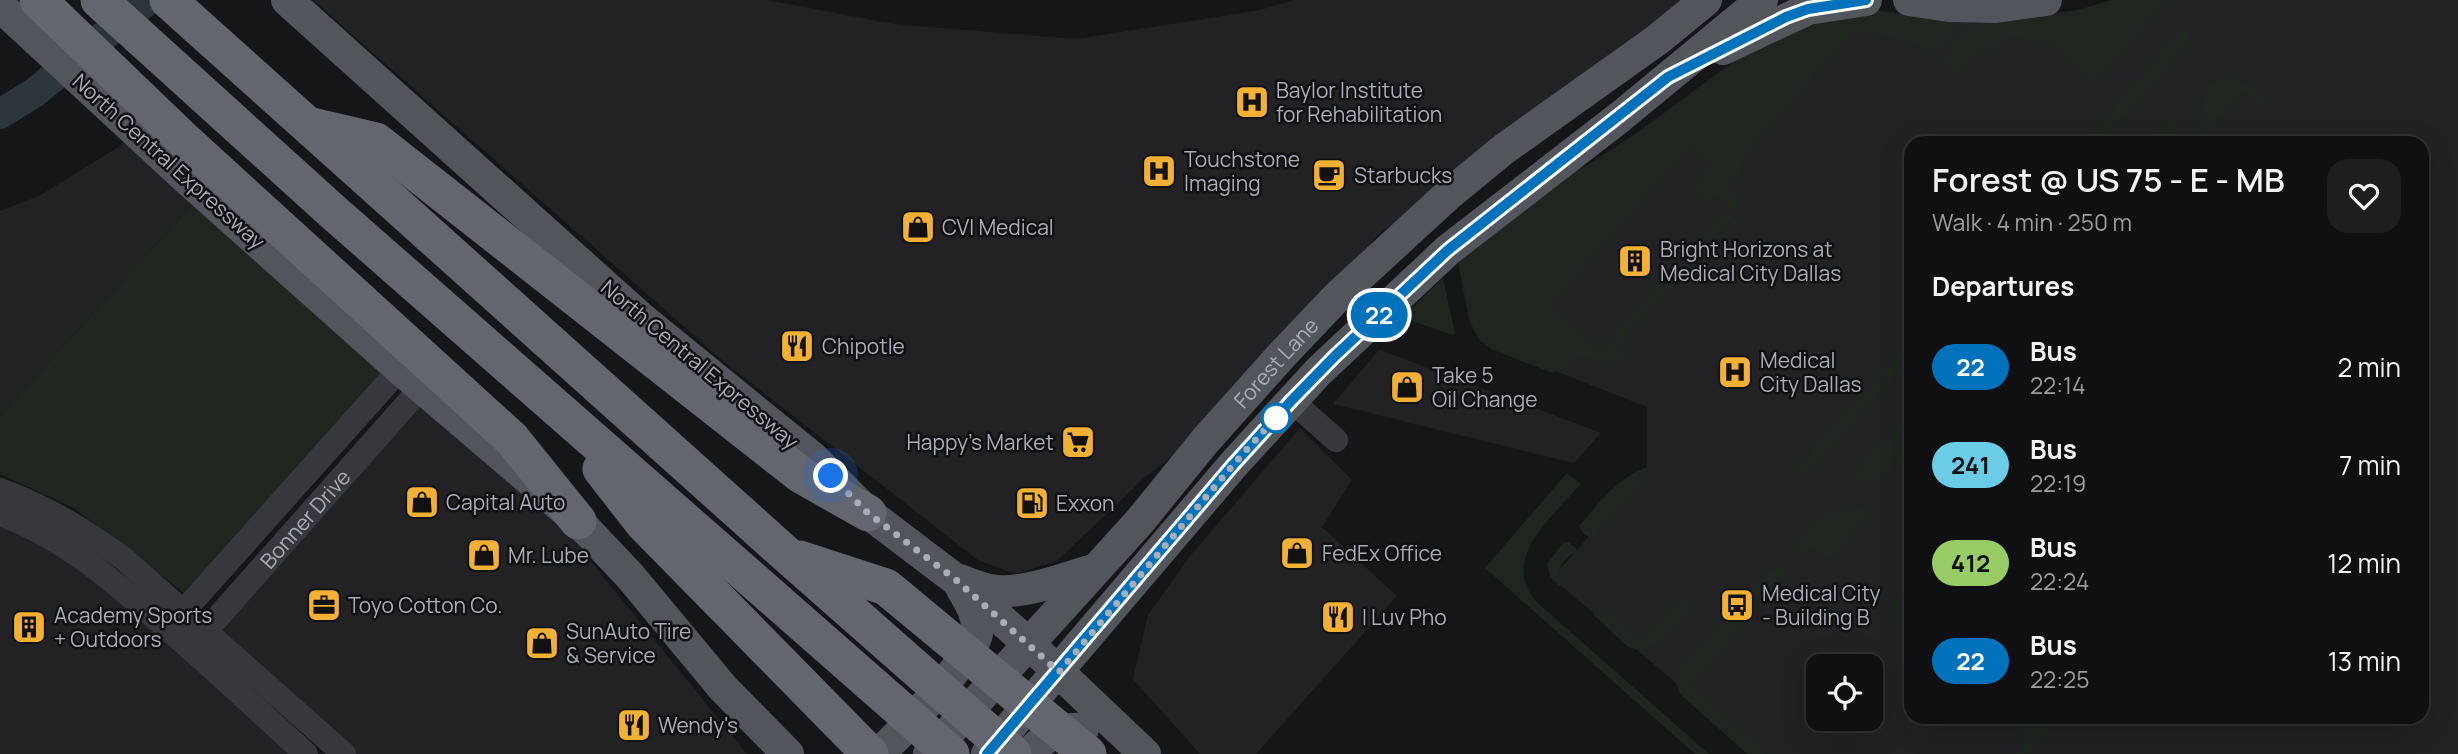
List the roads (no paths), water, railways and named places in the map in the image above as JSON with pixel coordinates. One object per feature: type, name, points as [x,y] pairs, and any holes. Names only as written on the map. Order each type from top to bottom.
[{"type":"highway","points":[[99,0],[551,405],[951,754]]},
{"type":"highway","points":[[168,0],[1013,754]]},
{"type":"highway","points":[[17,8],[171,146],[512,439],[578,521]]},
{"type":"highway","points":[[307,125],[376,141],[801,474],[868,513]]},
{"type":"highway","points":[[551,405],[643,523],[859,742]]},
{"type":"highway","points":[[787,555],[886,587],[1085,752]]},
{"type":"main road","name":"Forest Lane","points":[[929,754],[1140,521],[1205,441],[1338,296],[1448,195],[1504,149],[1657,40],[1706,0]]},
{"type":"main road","name":"Forest Lane","points":[[987,754],[1233,465],[1318,372],[1448,250],[1762,0]]},
{"type":"main road","points":[[1668,77],[1786,17],[1808,9],[1866,0]]},
{"type":"main road","points":[[1909,0],[1949,6],[1996,7],[2046,0]]},
{"type":"main road","name":"North Central Expressway","points":[[291,4],[642,319],[813,457],[868,513],[955,579],[1029,644],[1145,754]]},
{"type":"main road","name":"North Central Expressway","points":[[171,146],[410,378],[578,521],[630,576],[723,688],[788,754]]},
{"type":"main road","points":[[1370,323],[1375,293],[1387,275],[1462,206],[1504,149]]},
{"type":"main road","points":[[1233,465],[1278,392],[1281,356],[1297,366],[1318,372]]},
{"type":"main road","points":[[955,579],[1000,591],[1022,589],[1094,570]]},
{"type":"main road","points":[[878,754],[973,647],[977,635],[975,610],[955,579]]},
{"type":"main road","points":[[1030,754],[1048,734],[1067,728],[1084,729],[1122,754]]},
{"type":"street","name":"Bonner Drive","points":[[176,620],[410,378]]},
{"type":"street","name":"Bonner Drive","points":[[190,649],[410,378]]},
{"type":"street","points":[[1292,400],[1336,440]]},
{"type":"street","points":[[0,490],[37,504],[87,533],[124,559],[176,620],[190,649],[306,754]]},
{"type":"street","points":[[0,514],[27,524],[75,551],[113,580],[176,620],[207,630],[344,754]]},
{"type":"waterway","points":[[0,114],[34,93],[148,0]]},
{"type":"place","name":"Baylor Institute for Rehabilitation","points":[[1252,102]]},
{"type":"place","name":"Touchstone Imaging","points":[[1159,171]]},
{"type":"place","name":"Starbucks","points":[[1329,175]]},
{"type":"place","name":"CVI Medical","points":[[918,227]]},
{"type":"place","name":"Bright Horizons at Medical City Dallas","points":[[1635,261]]},
{"type":"place","name":"Chipotle","points":[[797,346]]},
{"type":"place","name":"Medical City Dallas","points":[[1735,372]]},
{"type":"place","name":"Take 5 Oil Change","points":[[1407,387]]},
{"type":"place","name":"Happy's Market","points":[[1078,442]]},
{"type":"place","name":"Capital Auto","points":[[422,502]]},
{"type":"place","name":"Exxon","points":[[1032,503]]},
{"type":"place","name":"FedEx Office","points":[[1297,553]]},
{"type":"place","name":"Mr. Lube","points":[[484,555]]},
{"type":"place","name":"Toyo Cotton Co.","points":[[324,605]]},
{"type":"place","name":"Medical City - Building B","points":[[1737,605]]},
{"type":"place","name":"I Luv Pho","points":[[1338,617]]},
{"type":"place","name":"Academy Sports + Outdoors","points":[[29,627]]},
{"type":"place","name":"SunAuto Tire & Service","points":[[542,643]]},
{"type":"place","name":"Wendy's","points":[[634,725]]}]
